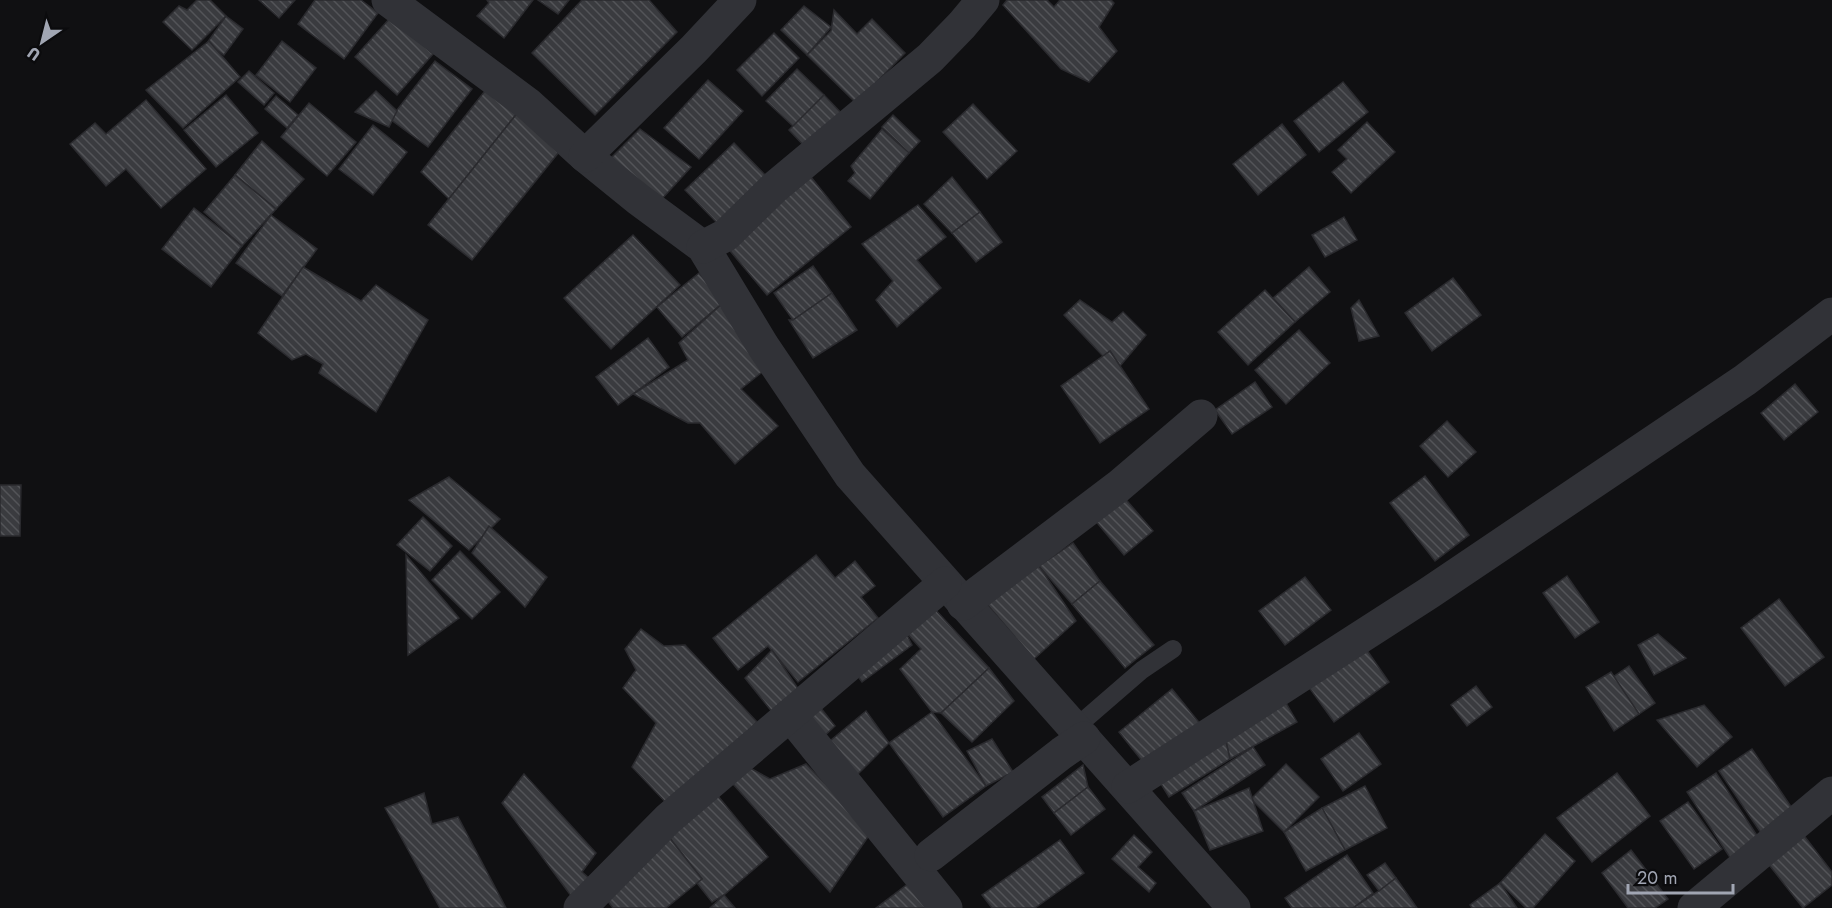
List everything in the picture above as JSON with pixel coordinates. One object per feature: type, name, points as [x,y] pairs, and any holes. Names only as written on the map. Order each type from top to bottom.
[{"type":"street","points":[[388,0],[528,104],[589,159],[703,247],[763,346],[850,475],[1234,908]]},
{"type":"street","points":[[589,159],[740,0]]},
{"type":"street","points":[[703,247],[726,235],[775,187],[930,58],[983,0]]},
{"type":"street","points":[[1128,787],[1439,587],[1745,380],[1832,314]]},
{"type":"street","points":[[580,908],[668,819],[790,715],[954,593],[1119,486],[1201,416]]},
{"type":"street","points":[[790,715],[946,908]]},
{"type":"street","points":[[931,855],[1062,753],[1079,733]]},
{"type":"street","points":[[1694,908],[1832,794]]},
{"type":"lane","points":[[1079,733],[1142,670],[1173,649]]},
{"type":"building","points":[[197,0],[210,0],[226,16],[192,50],[163,22],[179,6],[187,10]]},
{"type":"building","points":[[259,0],[295,0],[279,18]]},
{"type":"building","points":[[315,0],[361,0],[378,13],[344,59],[298,24]]},
{"type":"building","points":[[487,0],[533,0],[504,38],[477,16],[489,3]]},
{"type":"building","points":[[538,0],[569,0],[558,14]]},
{"type":"building","points":[[582,0],[649,0],[677,32],[595,115],[532,53]]},
{"type":"building","points":[[1007,0],[1047,0],[1054,7],[1060,0],[1111,0],[1114,3],[1099,27],[1117,51],[1089,82],[1061,69],[1003,5]]},
{"type":"building","points":[[804,6],[831,27],[807,55],[781,30]]},
{"type":"building","points":[[834,10],[857,34],[872,19],[905,53],[856,103],[807,55],[831,31]]},
{"type":"building","points":[[226,16],[243,29],[224,55],[207,43]]},
{"type":"building","points":[[391,17],[433,54],[397,95],[355,57]]},
{"type":"building","points":[[774,33],[799,58],[762,96],[737,70]]},
{"type":"building","points":[[209,41],[240,77],[183,128],[146,90]]},
{"type":"building","points":[[282,41],[316,68],[290,102],[256,75]]},
{"type":"building","points":[[435,61],[472,89],[428,147],[390,119]]},
{"type":"building","points":[[797,69],[824,95],[794,127],[766,101]]},
{"type":"building","points":[[249,71],[274,93],[264,105],[238,82]]},
{"type":"building","points":[[708,80],[743,111],[699,159],[664,128]]},
{"type":"building","points":[[1343,82],[1368,112],[1319,152],[1294,121]]},
{"type":"building","points":[[488,87],[519,111],[449,199],[421,172]]},
{"type":"building","points":[[376,91],[397,111],[389,127],[355,112]]},
{"type":"building","points":[[226,95],[258,133],[216,167],[184,130]]},
{"type":"building","points":[[824,95],[844,116],[809,151],[789,130]]},
{"type":"building","points":[[276,96],[298,115],[287,128],[265,109]]},
{"type":"building","points":[[146,100],[206,169],[161,208],[126,169],[106,186],[70,144],[95,123],[106,134]]},
{"type":"building","points":[[309,103],[356,142],[327,176],[281,137]]},
{"type":"building","points":[[973,104],[1017,151],[987,179],[943,132]]},
{"type":"building","points":[[519,111],[563,147],[472,260],[428,225]]},
{"type":"building","points":[[893,115],[920,141],[909,153],[882,127]]},
{"type":"building","points":[[1367,122],[1395,152],[1351,193],[1332,172],[1347,159],[1338,150]]},
{"type":"building","points":[[1282,124],[1306,155],[1258,195],[1233,164]]},
{"type":"building","points":[[373,125],[407,152],[373,195],[339,169]]},
{"type":"building","points":[[640,129],[691,167],[660,201],[610,159]]},
{"type":"building","points":[[882,129],[909,153],[870,199],[848,181],[855,173],[851,166]]},
{"type":"building","points":[[262,141],[304,179],[276,209],[235,175]]},
{"type":"building","points":[[734,143],[772,182],[723,229],[685,190]]},
{"type":"building","points":[[235,175],[276,209],[242,246],[204,212]]},
{"type":"building","points":[[811,177],[851,227],[767,295],[726,246]]},
{"type":"building","points":[[952,177],[980,212],[952,233],[924,204]]},
{"type":"building","points":[[918,205],[946,237],[917,260],[941,288],[897,327],[876,300],[893,281],[862,244]]},
{"type":"building","points":[[194,208],[242,246],[211,287],[162,249]]},
{"type":"building","points":[[980,212],[1002,242],[976,262],[952,233]]},
{"type":"building","points":[[271,215],[317,249],[282,296],[236,263]]},
{"type":"building","points":[[1344,217],[1357,240],[1325,257],[1312,235]]},
{"type":"building","points":[[633,235],[680,285],[611,349],[564,298]]},
{"type":"building","points":[[813,266],[832,293],[793,320],[774,293]]},
{"type":"building","points":[[303,267],[361,301],[376,285],[428,320],[376,412],[319,373],[323,364],[306,354],[292,360],[258,333]]},
{"type":"building","points":[[1309,267],[1330,292],[1295,322],[1273,298]]},
{"type":"building","points":[[699,273],[724,302],[682,337],[657,307]]},
{"type":"building","points":[[1453,278],[1481,315],[1432,351],[1405,313]]},
{"type":"building","points":[[1265,290],[1295,322],[1248,365],[1218,332]]},
{"type":"building","points":[[832,293],[857,330],[813,358],[789,320],[793,320]]},
{"type":"building","points":[[1080,300],[1112,322],[1123,312],[1146,335],[1120,366],[1110,351],[1103,356],[1064,315]]},
{"type":"building","points":[[1359,300],[1379,336],[1359,341],[1351,308]]},
{"type":"building","points":[[724,302],[766,369],[741,389],[778,426],[735,464],[700,423],[688,423],[633,394],[688,360],[679,343]]},
{"type":"building","points":[[1299,330],[1330,363],[1286,404],[1255,370]]},
{"type":"building","points":[[648,338],[669,367],[618,405],[596,377]]},
{"type":"building","points":[[1110,351],[1149,409],[1100,443],[1061,386]]},
{"type":"building","points":[[1255,382],[1272,407],[1232,434],[1215,410]]},
{"type":"building","points":[[1795,384],[1818,412],[1784,440],[1761,413]]},
{"type":"building","points":[[1447,421],[1476,452],[1448,477],[1420,446]]},
{"type":"building","points":[[1425,476],[1469,535],[1435,561],[1390,503]]},
{"type":"building","points":[[449,477],[500,519],[469,550],[409,500]]},
{"type":"building","points":[[0,485],[21,485],[20,536],[0,536]]},
{"type":"building","points":[[1122,495],[1153,531],[1124,555],[1094,519]]},
{"type":"building","points":[[423,517],[452,546],[430,571],[397,545]]},
{"type":"building","points":[[489,526],[547,577],[525,607],[472,553]]},
{"type":"building","points":[[1073,543],[1100,581],[1072,604],[1039,566]]},
{"type":"building","points":[[460,551],[500,592],[472,619],[432,580]]},
{"type":"building","points":[[406,555],[459,618],[408,655]]},
{"type":"building","points":[[816,555],[835,578],[855,561],[875,586],[861,597],[878,618],[798,682],[768,646],[738,670],[713,638]]},
{"type":"building","points":[[1039,566],[1076,621],[1034,659],[986,603]]},
{"type":"building","points":[[1567,576],[1599,622],[1575,638],[1543,593]]},
{"type":"building","points":[[1305,577],[1331,610],[1285,645],[1259,611]]},
{"type":"building","points":[[1100,581],[1154,645],[1125,668],[1072,604]]},
{"type":"building","points":[[1779,599],[1824,657],[1785,686],[1741,628]]},
{"type":"building","points":[[932,606],[989,668],[941,713],[932,712],[900,669],[921,649],[905,631]]},
{"type":"building","points":[[641,629],[664,646],[685,645],[757,722],[672,809],[632,767],[656,723],[623,688],[636,670],[625,649]]},
{"type":"building","points":[[905,631],[912,645],[862,682],[852,668]]},
{"type":"building","points":[[1658,634],[1686,658],[1654,675],[1638,645]]},
{"type":"building","points":[[1364,646],[1389,682],[1334,722],[1308,686]]},
{"type":"building","points":[[772,650],[801,693],[777,718],[745,678]]},
{"type":"building","points":[[1629,666],[1655,703],[1639,714],[1613,677]]},
{"type":"building","points":[[989,668],[1014,701],[972,742],[941,713]]},
{"type":"building","points":[[1611,672],[1639,714],[1614,731],[1586,687]]},
{"type":"building","points":[[1476,686],[1492,707],[1467,726],[1451,705]]},
{"type":"building","points":[[1172,689],[1201,725],[1147,767],[1119,732]]},
{"type":"building","points":[[1282,696],[1297,722],[1230,759],[1223,729]]},
{"type":"building","points":[[1704,705],[1732,737],[1697,767],[1657,720]]},
{"type":"building","points":[[820,707],[835,726],[819,741],[801,719]]},
{"type":"building","points":[[866,711],[889,743],[854,778],[825,745]]},
{"type":"building","points":[[932,712],[986,786],[943,817],[889,743]]},
{"type":"building","points":[[1223,729],[1230,759],[1169,797],[1153,771]]},
{"type":"building","points":[[1359,733],[1381,764],[1343,791],[1321,759]]},
{"type":"building","points":[[992,739],[1013,772],[986,786],[967,751]]},
{"type":"building","points":[[1253,747],[1265,765],[1194,811],[1182,793]]},
{"type":"building","points":[[1752,749],[1794,811],[1761,833],[1719,771]]},
{"type":"building","points":[[806,764],[872,831],[830,892],[733,784],[750,768],[770,779]]},
{"type":"building","points":[[1286,764],[1319,797],[1284,832],[1251,799]]},
{"type":"building","points":[[1083,765],[1088,787],[1054,813],[1042,797]]},
{"type":"building","points":[[1617,773],[1650,816],[1592,862],[1557,818]]},
{"type":"building","points":[[1716,773],[1760,840],[1731,859],[1687,792]]},
{"type":"building","points":[[524,774],[596,853],[582,872],[590,879],[572,897],[502,803]]},
{"type":"building","points":[[1365,786],[1387,828],[1345,850],[1322,808]]},
{"type":"building","points":[[1088,787],[1105,809],[1071,835],[1054,813]]},
{"type":"building","points":[[1249,788],[1263,831],[1210,850],[1194,811]]},
{"type":"building","points":[[424,793],[432,824],[458,817],[506,908],[440,908],[385,808]]},
{"type":"building","points":[[718,796],[768,857],[724,895],[712,902],[697,883],[702,879],[668,836]]},
{"type":"building","points":[[1688,802],[1722,849],[1694,869],[1660,821]]},
{"type":"building","points":[[1322,808],[1345,850],[1306,871],[1284,832]]},
{"type":"building","points":[[1802,833],[1832,872],[1832,885],[1803,908],[1766,861]]},
{"type":"building","points":[[1545,834],[1575,861],[1533,908],[1526,908],[1500,883]]},
{"type":"building","points":[[1134,835],[1152,852],[1138,867],[1156,883],[1149,892],[1112,859]]},
{"type":"building","points":[[668,836],[702,879],[666,908],[613,908],[600,891]]},
{"type":"building","points":[[1060,840],[1084,873],[1035,908],[992,908],[982,895]]},
{"type":"building","points":[[1631,850],[1668,899],[1655,908],[1628,908],[1602,873]]},
{"type":"building","points":[[1347,855],[1373,893],[1353,908],[1292,908],[1285,898]]},
{"type":"building","points":[[1385,863],[1396,878],[1379,891],[1367,875]]},
{"type":"building","points":[[917,877],[940,908],[876,908]]},
{"type":"building","points":[[1396,878],[1417,908],[1353,908],[1379,891]]},
{"type":"building","points":[[1500,883],[1517,908],[1472,908],[1470,905]]},
{"type":"building","points":[[724,895],[735,908],[710,908]]}]
